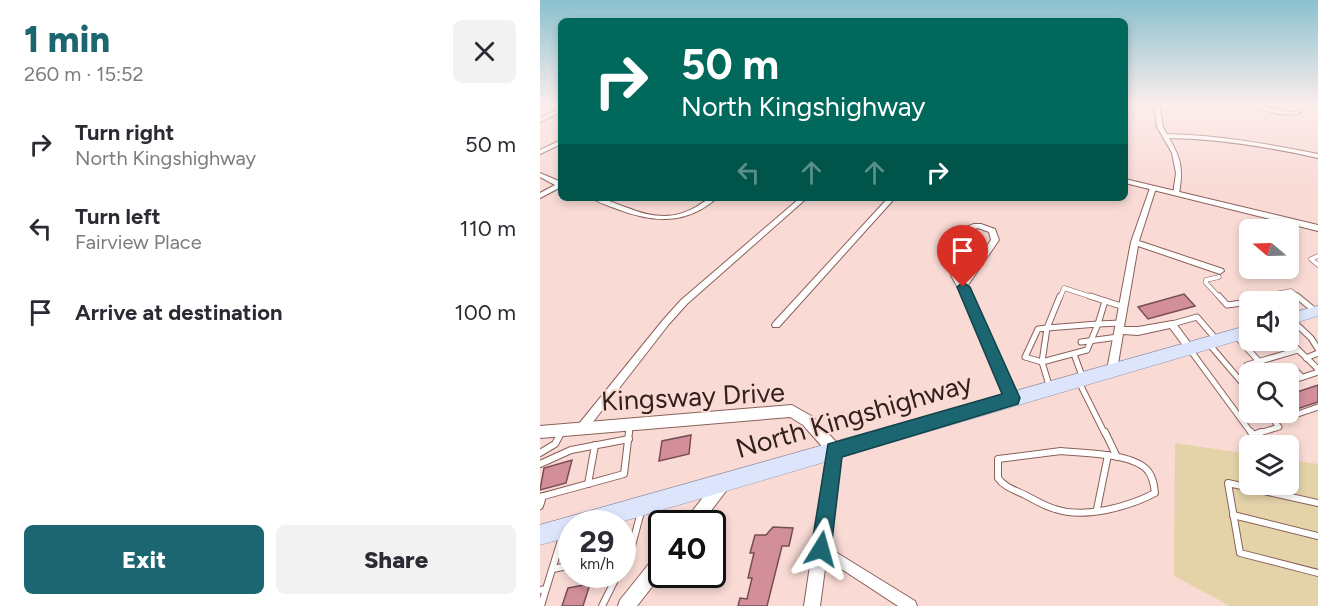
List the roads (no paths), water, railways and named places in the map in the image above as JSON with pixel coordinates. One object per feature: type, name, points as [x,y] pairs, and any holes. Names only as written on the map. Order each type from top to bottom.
[{"type":"main road","points":[[1299,317],[1317,312]]},
{"type":"main road","name":"North Kingshighway","points":[[626,510],[1239,334]]},
{"type":"main road","name":"North Kingshighway","points":[[540,535],[558,530]]},
{"type":"street","points":[[1163,133],[1175,153],[1178,166],[1176,194]]},
{"type":"street","points":[[1165,136],[1220,139],[1318,156]]},
{"type":"street","points":[[540,152],[558,143]]},
{"type":"street","points":[[540,175],[558,183]]},
{"type":"street","points":[[1128,182],[1318,228]]},
{"type":"street","points":[[540,196],[558,186]]},
{"type":"street","points":[[1112,370],[1135,242],[1153,188]]},
{"type":"street","points":[[602,201],[644,218],[662,219],[693,212],[710,201]]},
{"type":"street","points":[[611,205],[617,201]]},
{"type":"street","points":[[582,428],[684,302],[801,201]]},
{"type":"street","points":[[776,325],[889,201]]},
{"type":"street","points":[[963,287],[995,240],[992,231],[984,226],[976,225],[969,228],[956,240],[951,249],[951,263],[1012,398]]},
{"type":"street","points":[[1135,242],[1219,274]]},
{"type":"street","points":[[1120,330],[1138,331],[1172,324],[1190,348]]},
{"type":"street","name":"Kingsway Drive","points":[[540,432],[792,411],[808,421],[834,450]]},
{"type":"street","points":[[812,606],[834,450]]},
{"type":"street","points":[[702,510],[725,481]]},
{"type":"street","points":[[821,549],[910,606]]},
{"type":"street","points":[[626,606],[648,578]]},
{"type":"lane","points":[[1318,256],[1311,259],[1318,265]]},
{"type":"lane","points":[[1219,274],[1206,280],[1206,283],[1227,305],[1239,303]]},
{"type":"lane","points":[[1049,388],[1042,362],[1047,328],[1064,288],[1124,307]]},
{"type":"lane","points":[[1299,297],[1317,312]]},
{"type":"lane","points":[[1105,301],[1098,324],[1093,340],[1087,350],[1042,362],[1025,357],[1038,329],[1098,324],[1120,330]]},
{"type":"lane","points":[[1172,324],[1197,317],[1239,377]]},
{"type":"lane","points":[[1299,327],[1311,338],[1318,349]]},
{"type":"lane","points":[[1081,342],[1120,330]]},
{"type":"lane","points":[[1045,347],[1053,346]]},
{"type":"lane","points":[[1190,348],[1239,416]]},
{"type":"lane","points":[[1253,351],[1259,362]]},
{"type":"lane","points":[[1255,363],[1295,351]]},
{"type":"lane","points":[[1299,351],[1318,371],[1299,378]]},
{"type":"lane","points":[[1306,358],[1318,353]]},
{"type":"lane","points":[[1074,354],[1080,379],[1117,457]]},
{"type":"lane","points":[[1281,355],[1286,360]]},
{"type":"lane","points":[[1270,358],[1275,363]]},
{"type":"lane","points":[[1299,374],[1302,377]]},
{"type":"lane","points":[[1299,414],[1318,407]]},
{"type":"lane","points":[[1244,423],[1253,435],[1279,427],[1276,423]]},
{"type":"lane","points":[[540,506],[541,497],[624,474],[631,424]]},
{"type":"lane","points":[[540,453],[555,444],[563,430]]},
{"type":"lane","points":[[540,464],[548,458],[595,445],[629,439]]},
{"type":"lane","points":[[588,484],[595,445]]},
{"type":"lane","points":[[1061,451],[1117,457],[1147,467],[1154,481],[1155,493],[1144,500],[1097,509],[1058,510],[1009,488],[998,480],[994,471],[998,459],[1008,456],[1025,457],[1061,451]]},
{"type":"lane","points":[[1097,509],[1108,455]]},
{"type":"lane","points":[[1318,503],[1228,483],[1240,554],[1318,573]]},
{"type":"lane","points":[[636,525],[643,505]]},
{"type":"lane","points":[[1233,515],[1318,536]]},
{"type":"lane","points":[[541,606],[543,590],[558,557]]},
{"type":"lane","points":[[553,569],[558,568]]},
{"type":"lane","points":[[602,606],[611,588]]}]
